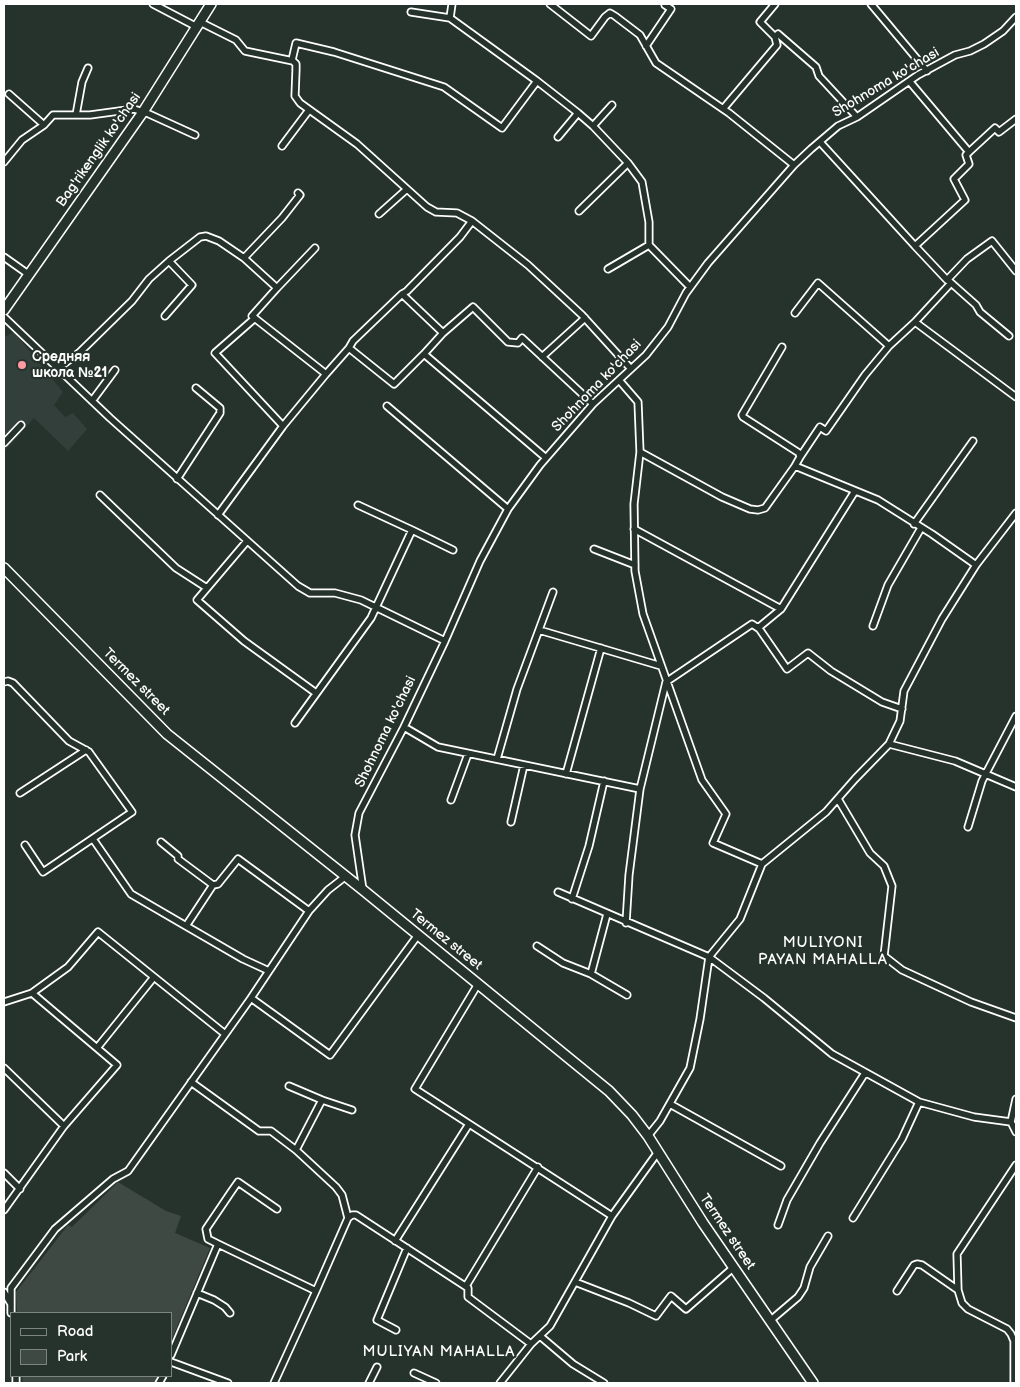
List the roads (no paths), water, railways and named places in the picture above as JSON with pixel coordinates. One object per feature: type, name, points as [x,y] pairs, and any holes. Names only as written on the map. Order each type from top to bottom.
[{"type":"main road","name":"Bag'rikenglik ko'chasi","points":[[4,310],[143,112],[211,4]]},
{"type":"main road","name":"Termez street","points":[[4,568],[167,734],[478,984],[609,1092],[632,1115],[648,1136],[703,1223],[814,1383]]},
{"type":"street","points":[[153,4],[236,40],[245,51],[292,60],[296,64],[296,100],[357,144],[427,207],[436,212],[457,213],[472,221],[528,264],[585,318],[631,369]]},
{"type":"street","points":[[450,18],[452,4]]},
{"type":"street","points":[[550,4],[591,36],[605,17],[610,14],[615,16],[640,35],[656,63],[723,109],[794,165]]},
{"type":"street","points":[[646,46],[671,9],[666,4]]},
{"type":"street","points":[[723,109],[777,44],[775,37],[760,22],[775,4]]},
{"type":"street","points":[[871,4],[927,71]]},
{"type":"street","points":[[411,12],[450,18],[537,81],[594,126],[642,182],[649,222],[649,245],[690,287]]},
{"type":"street","name":"Shohnoma ko'chasi","points":[[363,890],[356,835],[360,813],[404,727],[480,561],[508,509],[546,458],[593,404],[646,355],[668,327],[690,287],[708,262],[794,165],[838,126],[857,117],[927,71],[955,56],[984,44],[1003,31],[1016,17]]},
{"type":"street","points":[[775,37],[778,34],[816,67],[819,76],[857,117]]},
{"type":"street","points":[[292,60],[296,43],[334,52],[444,87],[502,128],[537,81]]},
{"type":"street","points":[[76,115],[82,82],[88,68]]},
{"type":"street","points":[[910,82],[968,152]]},
{"type":"street","points":[[9,94],[44,125]]},
{"type":"street","points":[[594,126],[612,104]]},
{"type":"street","points":[[4,162],[22,140],[44,125],[52,115],[90,115],[134,109],[195,135]]},
{"type":"street","points":[[282,146],[309,110]]},
{"type":"street","points":[[558,137],[578,113]]},
{"type":"street","points":[[915,246],[965,200],[954,180],[969,164],[966,155],[968,152],[995,128],[999,132],[1016,119]]},
{"type":"street","points":[[820,142],[949,282],[976,305],[980,312],[1009,336]]},
{"type":"street","points":[[579,211],[628,164]]},
{"type":"street","points":[[379,214],[407,189]]},
{"type":"street","points":[[244,258],[282,218],[300,195],[298,193]]},
{"type":"street","points":[[218,515],[283,426],[353,341],[407,291],[460,237],[472,221]]},
{"type":"street","points":[[57,369],[80,352],[132,301],[149,279],[200,237],[206,236],[219,241],[244,258],[277,288]]},
{"type":"street","points":[[640,452],[722,497],[758,510],[765,508],[820,428],[826,431],[865,375],[889,346],[915,322],[967,259],[992,241],[1016,271]]},
{"type":"street","points":[[608,269],[649,245]]},
{"type":"street","points":[[315,248],[252,316],[326,374]]},
{"type":"street","points":[[4,257],[28,274]]},
{"type":"street","points":[[165,316],[192,285],[169,261]]},
{"type":"street","points":[[795,313],[818,283],[889,346]]},
{"type":"street","points":[[402,294],[442,333]]},
{"type":"street","points":[[349,348],[394,384],[442,333],[472,306],[508,342],[518,343],[522,338],[593,404]]},
{"type":"street","points":[[4,318],[92,401],[298,586],[310,593],[335,593],[361,600],[444,641]]},
{"type":"street","points":[[255,318],[215,353],[283,426]]},
{"type":"street","points":[[542,356],[585,318]]},
{"type":"street","points":[[915,322],[1016,397]]},
{"type":"street","points":[[782,347],[742,415],[799,453],[800,457]]},
{"type":"street","points":[[424,354],[546,458]]},
{"type":"street","points":[[92,401],[115,370]]},
{"type":"street","points":[[620,380],[638,402],[640,452],[634,504],[634,565],[643,614],[702,780],[726,814],[714,844],[762,864]]},
{"type":"street","points":[[177,478],[220,413],[220,408],[196,388]]},
{"type":"street","points":[[387,406],[508,509]]},
{"type":"street","points":[[4,443],[21,425]]},
{"type":"street","points":[[914,524],[974,441]]},
{"type":"street","points":[[795,466],[878,500],[976,565]]},
{"type":"street","points":[[758,627],[781,609],[855,491]]},
{"type":"street","points":[[100,495],[176,568],[207,588]]},
{"type":"street","points":[[358,506],[453,550]]},
{"type":"street","points":[[648,1136],[660,1121],[690,1068],[700,1020],[709,957],[740,919],[762,864],[826,812],[888,744],[900,721],[904,691],[942,619],[976,565],[1016,513]]},
{"type":"street","points":[[873,626],[888,585],[921,528]]},
{"type":"street","points":[[634,529],[781,609]]},
{"type":"street","points":[[295,723],[360,635],[377,607],[412,530]]},
{"type":"street","points":[[247,541],[197,600],[244,641],[316,693]]},
{"type":"street","points":[[594,549],[634,565]]},
{"type":"street","points":[[497,759],[517,689],[553,592]]},
{"type":"street","points":[[626,923],[640,789],[666,682],[752,624],[758,627],[787,669],[808,653],[832,671],[882,702],[902,709]]},
{"type":"street","points":[[539,630],[661,666]]},
{"type":"street","points":[[566,774],[600,648]]},
{"type":"street","points":[[4,682],[13,682],[68,741],[86,750],[132,812],[43,872],[25,845]]},
{"type":"street","points":[[968,827],[986,774],[1016,716]]},
{"type":"street","points":[[404,727],[438,747],[640,789]]},
{"type":"street","points":[[888,744],[955,761],[1016,787]]},
{"type":"street","points":[[20,793],[86,750]]},
{"type":"street","points":[[451,800],[468,754]]},
{"type":"street","points":[[511,822],[524,765]]},
{"type":"street","points":[[572,899],[589,846],[604,781]]},
{"type":"street","points":[[838,799],[870,852],[884,866],[892,886],[884,956],[902,970],[971,1002],[1016,1018]]},
{"type":"street","points":[[93,839],[131,894],[268,972]]},
{"type":"street","points":[[161,842],[178,856],[178,860],[213,885]]},
{"type":"street","points":[[186,926],[213,885],[218,884],[238,859],[309,911]]},
{"type":"street","points":[[11,1312],[11,1288],[55,1230],[113,1179],[128,1171],[251,998],[309,911],[328,890],[346,876]]},
{"type":"street","points":[[558,892],[626,923],[709,957],[764,998],[832,1054],[919,1102],[974,1116],[1011,1122]]},
{"type":"street","points":[[591,974],[607,914]]},
{"type":"street","points":[[4,1002],[32,993],[68,967],[98,932],[225,1034]]},
{"type":"street","points":[[251,998],[330,1054],[418,935]]},
{"type":"street","points":[[536,946],[563,963],[591,974],[627,995]]},
{"type":"street","points":[[97,1048],[154,977]]},
{"type":"street","points":[[478,984],[415,1089],[612,1216]]},
{"type":"street","points":[[4,1210],[64,1126],[117,1065],[32,993]]},
{"type":"street","points":[[4,1068],[64,1126]]},
{"type":"street","points":[[778,1225],[787,1200],[865,1072]]},
{"type":"street","points":[[191,1082],[259,1131],[271,1131],[296,1150],[336,1187],[342,1195],[348,1218]]},
{"type":"street","points":[[289,1086],[352,1110]]},
{"type":"street","points":[[1016,1099],[1011,1122],[1016,1132]]},
{"type":"street","points":[[296,1150],[322,1100]]},
{"type":"street","points":[[853,1218],[902,1139],[919,1102]]},
{"type":"street","points":[[670,1104],[781,1166]]},
{"type":"street","points":[[395,1241],[469,1124]]},
{"type":"street","points":[[500,1383],[531,1344],[550,1326],[612,1216],[658,1152]]},
{"type":"street","points":[[1014,1383],[1014,1341],[1011,1334],[1007,1329],[962,1304],[958,1290],[957,1254],[1016,1165]]},
{"type":"street","points":[[466,1286],[538,1167]]},
{"type":"street","points":[[4,1173],[20,1189]]},
{"type":"street","points":[[277,1209],[238,1182],[206,1229],[208,1239],[316,1291]]},
{"type":"street","points":[[274,1383],[348,1218],[352,1215],[356,1215],[466,1286],[468,1288],[468,1297],[531,1344]]},
{"type":"street","points":[[771,1320],[798,1297],[804,1288],[810,1267],[828,1236]]},
{"type":"street","points":[[172,1353],[218,1244]]},
{"type":"street","points":[[396,1330],[377,1320],[407,1248]]},
{"type":"street","points":[[897,1291],[917,1264],[922,1265],[958,1290]]},
{"type":"street","points":[[575,1282],[656,1316],[671,1296],[686,1309],[734,1267]]},
{"type":"street","points":[[4,1292],[12,1304]]},
{"type":"street","points":[[197,1293],[214,1300],[225,1307],[230,1313]]},
{"type":"street","points":[[540,1336],[573,1364],[604,1383]]},
{"type":"street","points":[[172,1362],[228,1383]]},
{"type":"street","points":[[369,1383],[377,1367]]},
{"type":"street","points":[[414,1373],[436,1383]]},
{"type":"place","name":"Средняя школа №21","points":[[22,365]]},
{"type":"district","name":"MULIYONI PAYAN MAHALLA","points":[[823,952]]},
{"type":"district","name":"MULIYAN MAHALLA","points":[[439,1352]]}]
